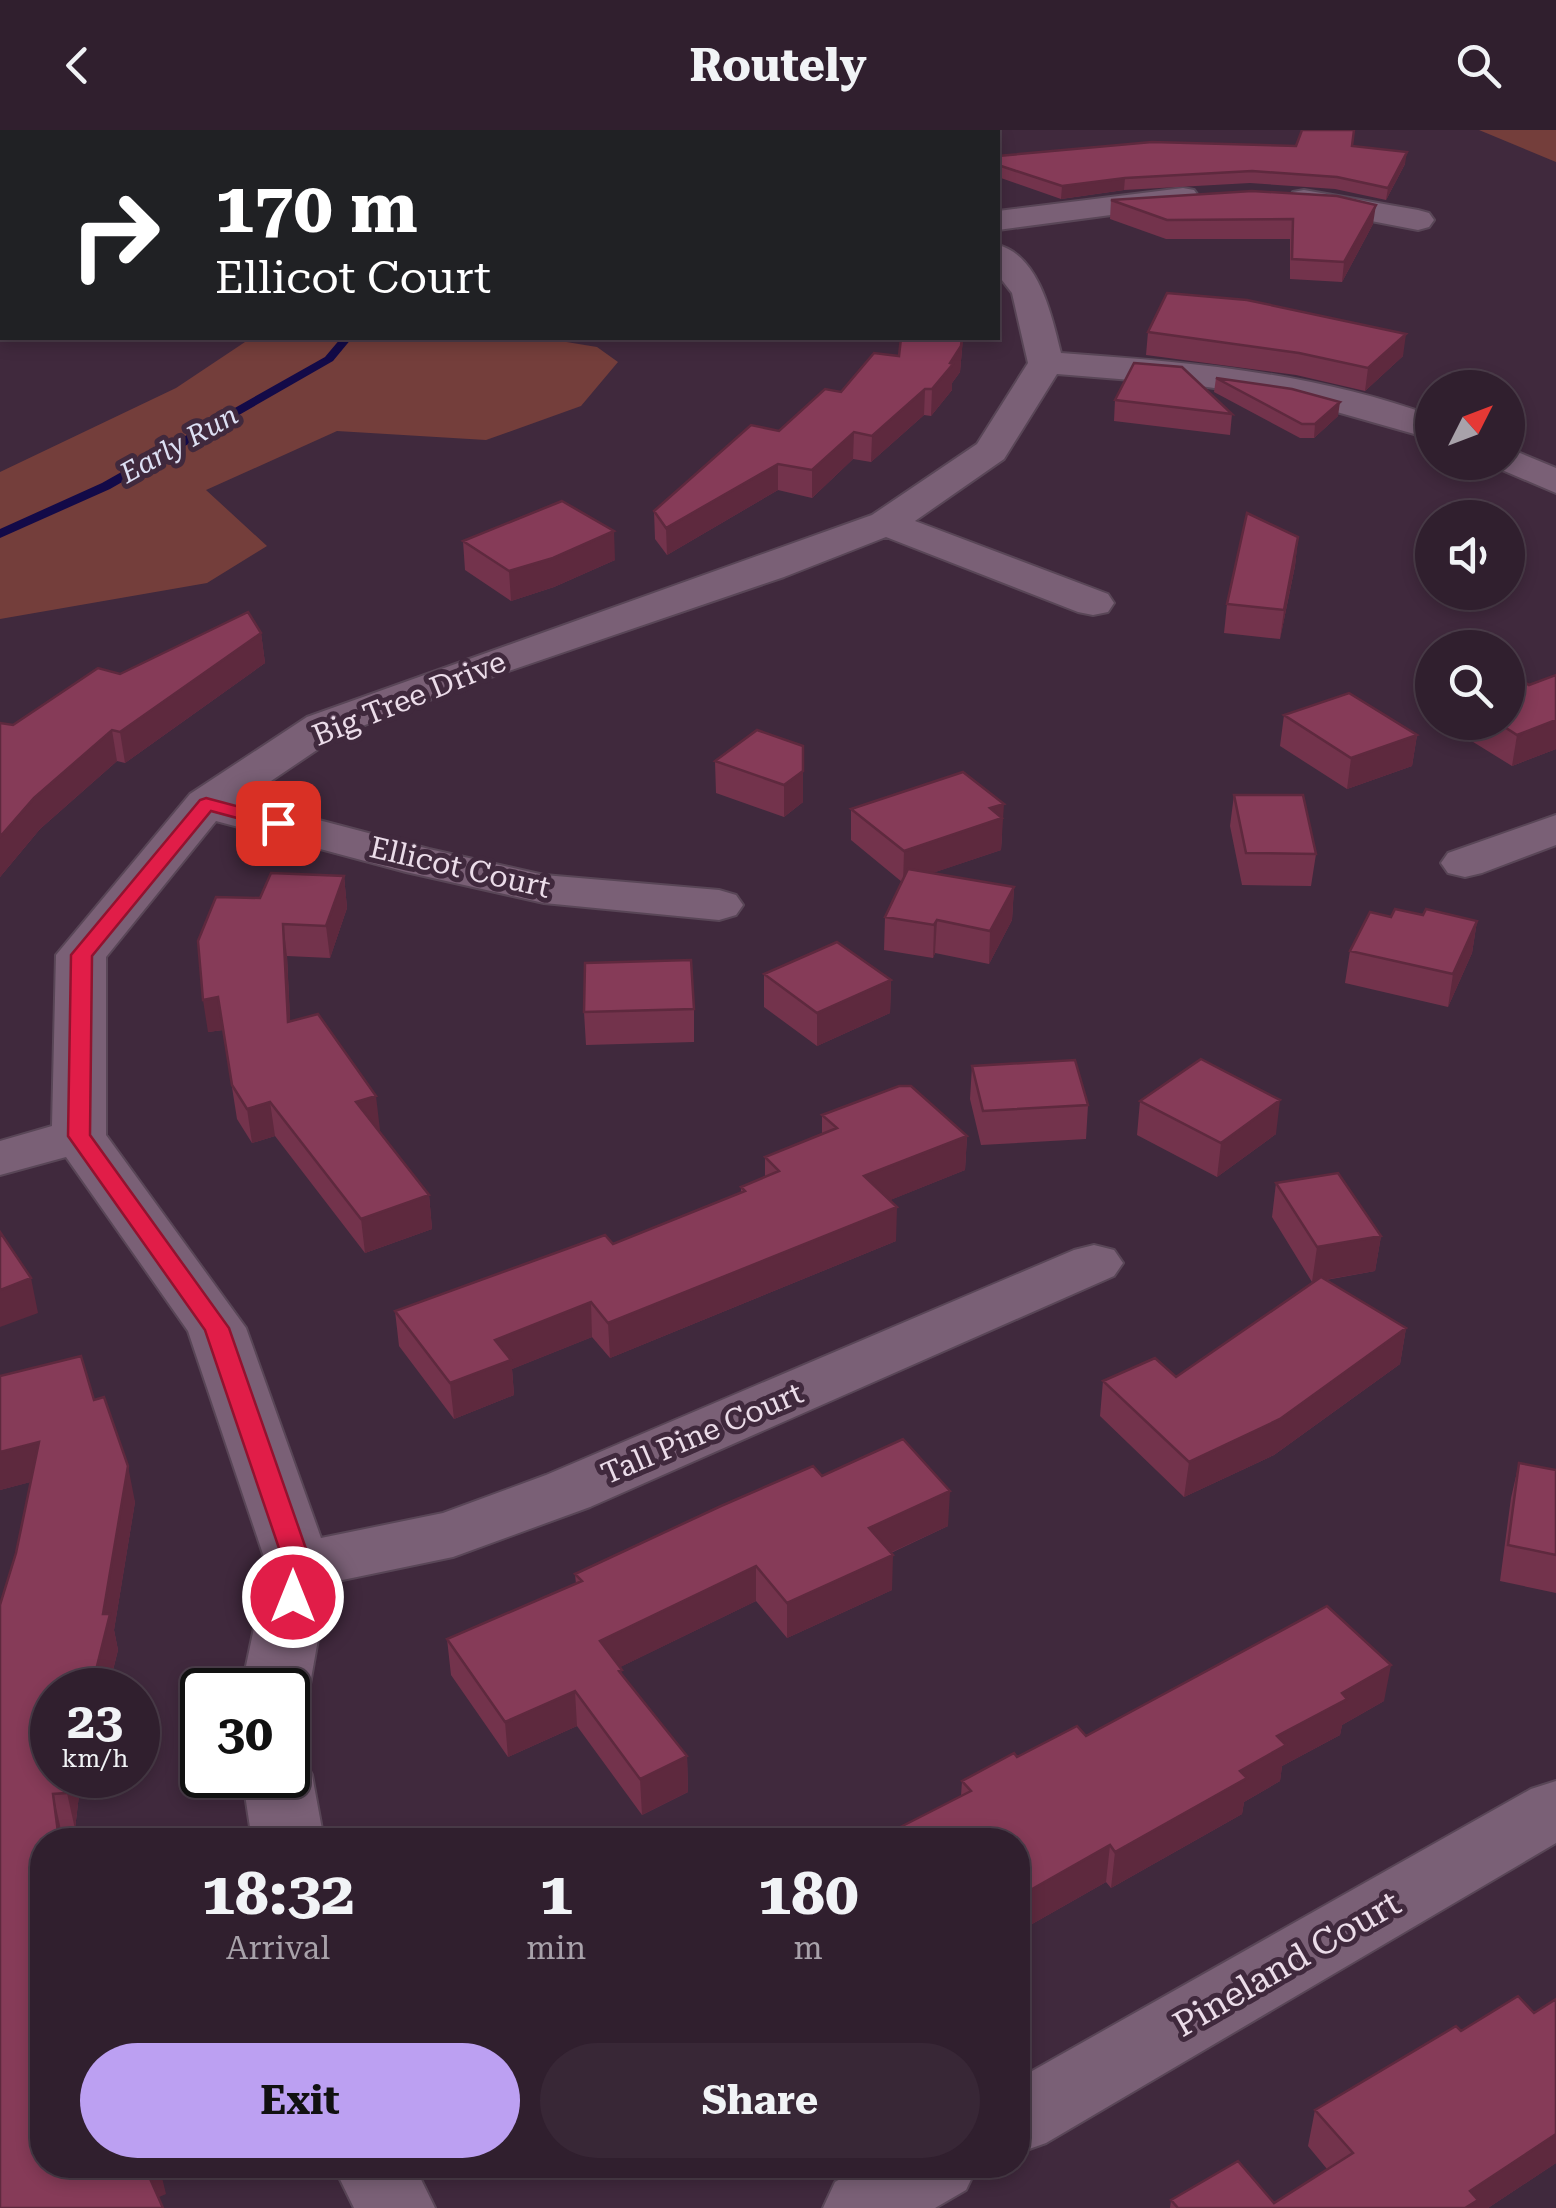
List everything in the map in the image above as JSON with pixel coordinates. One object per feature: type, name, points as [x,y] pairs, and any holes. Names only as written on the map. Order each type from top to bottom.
[{"type":"street","points":[[1000,221],[1126,202],[1213,197]]},
{"type":"street","points":[[1275,198],[1338,203],[1418,220]]},
{"type":"street","points":[[1000,257],[1028,291],[1046,363],[1176,372],[1302,390],[1415,423]]},
{"type":"street","name":"Big Tree Drive","points":[[79,1136],[81,955],[206,804],[323,726],[886,523],[991,451],[1046,363]]},
{"type":"street","points":[[886,523],[1092,604]]},
{"type":"street","name":"Ellicot Court","points":[[206,804],[424,862],[544,889],[719,905]]},
{"type":"street","points":[[1465,863],[1556,828]]},
{"type":"street","points":[[0,1158],[79,1136],[217,1328],[299,1566],[279,1668]]},
{"type":"street","name":"Tall Pine Court","points":[[299,1566],[453,1534],[568,1491],[1094,1263]]},
{"type":"street","points":[[281,1798],[286,1828]]},
{"type":"street","name":"Pineland Court","points":[[1030,2112],[1556,1809]]},
{"type":"street","points":[[380,2178],[395,2208]]},
{"type":"street","points":[[863,2208],[915,2178]]},
{"type":"shaded area","points":[[1479,130],[1556,130],[1556,162]]},
{"type":"shaded area","points":[[248,340],[554,340],[597,347],[618,362],[581,406],[486,440],[337,431],[206,490],[267,546],[207,583],[0,619],[0,472],[176,388]]},
{"type":"building","points":[[1302,130],[1354,130],[1352,146],[1407,152],[1388,188],[1337,177],[1252,171],[1125,178],[1062,186],[1000,166],[1000,156],[1152,142],[1296,146]]},
{"type":"building","points":[[1252,191],[1337,196],[1376,205],[1344,262],[1292,259],[1293,219],[1167,220],[1111,200]]},
{"type":"building","points":[[1167,293],[1247,300],[1406,334],[1368,368],[1299,353],[1148,332]]},
{"type":"building","points":[[901,340],[962,340],[950,363],[953,364],[932,389],[925,389],[872,436],[854,432],[812,470],[778,464],[666,528],[654,511],[751,425],[779,431],[825,389],[841,392],[874,353],[899,356]]},
{"type":"building","points":[[1134,363],[1182,367],[1232,414],[1115,400]]},
{"type":"building","points":[[1216,378],[1292,389],[1340,402],[1315,424],[1302,424]]},
{"type":"building","points":[[562,501],[614,531],[553,558],[509,571],[463,541]]},
{"type":"building","points":[[1247,513],[1298,537],[1284,610],[1227,604]]},
{"type":"building","points":[[248,612],[261,633],[120,732],[112,730],[34,798],[0,837],[0,723],[13,725],[98,668],[120,674]]},
{"type":"building","points":[[1556,675],[1556,720],[1525,732],[1525,682],[1529,685]]},
{"type":"building","points":[[1349,693],[1415,736],[1351,758],[1284,715]]},
{"type":"building","points":[[757,730],[803,746],[803,771],[784,785],[715,761]]},
{"type":"building","points":[[963,772],[1004,804],[990,808],[1002,818],[904,851],[851,809]]},
{"type":"building","points":[[1234,795],[1303,795],[1316,854],[1246,853]]},
{"type":"building","points":[[908,869],[1014,887],[990,931],[937,920],[934,925],[885,917]]},
{"type":"building","points":[[271,873],[344,876],[326,926],[283,924],[288,1022],[318,1014],[376,1096],[356,1102],[429,1195],[361,1219],[270,1102],[247,1109],[232,1085],[218,997],[203,1000],[198,941],[216,897],[260,898]]},
{"type":"building","points":[[1395,909],[1423,915],[1426,909],[1477,921],[1453,974],[1350,951],[1370,912],[1391,917]]},
{"type":"building","points":[[837,942],[891,980],[817,1013],[764,974]]},
{"type":"building","points":[[691,960],[694,1009],[584,1012],[585,963]]},
{"type":"building","points":[[1201,1059],[1280,1100],[1221,1143],[1140,1101]]},
{"type":"building","points":[[1075,1060],[1088,1105],[983,1111],[972,1066]]},
{"type":"building","points":[[899,1086],[911,1086],[967,1136],[864,1176],[897,1207],[608,1323],[591,1302],[495,1340],[511,1360],[450,1383],[395,1311],[605,1235],[613,1244],[745,1191],[741,1187],[779,1171],[765,1157],[837,1128],[822,1115]]},
{"type":"building","points":[[1338,1173],[1381,1236],[1317,1247],[1276,1183]]},
{"type":"building","points":[[0,1232],[31,1278],[0,1290]]},
{"type":"building","points":[[1321,1277],[1406,1328],[1280,1419],[1189,1462],[1103,1381],[1155,1358],[1176,1377]]},
{"type":"building","points":[[81,1356],[94,1400],[104,1397],[128,1466],[103,1614],[110,1614],[96,1668],[30,1668],[30,1798],[54,1798],[57,1828],[30,1828],[30,2178],[150,2178],[163,2208],[0,2208],[0,1605],[16,1553],[39,1442],[0,1452],[0,1376]]},
{"type":"building","points":[[903,1439],[950,1491],[869,1528],[893,1555],[787,1603],[756,1566],[600,1641],[687,1756],[640,1779],[575,1691],[505,1722],[447,1639],[582,1581],[575,1574],[721,1506],[813,1466],[822,1476]]},
{"type":"building","points":[[1519,1463],[1556,1470],[1556,1555],[1508,1545]]},
{"type":"building","points":[[1327,1606],[1391,1665],[1342,1693],[1347,1699],[1277,1736],[1286,1745],[1240,1771],[1247,1778],[1115,1852],[1110,1845],[1030,1890],[1030,1828],[899,1828],[971,1791],[962,1781],[1014,1753],[1017,1757],[1077,1726],[1086,1736]]},
{"type":"building","points":[[1518,1996],[1534,2013],[1556,1999],[1556,2134],[1470,2191],[1478,2200],[1465,2208],[1178,2208],[1171,2200],[1238,2161],[1274,2203],[1353,2153],[1315,2110],[1456,2026],[1461,2031]]},
{"type":"waterway","name":"Early Run","points":[[0,534],[106,486],[329,359],[344,340]]},
{"type":"route","points":[[278,823],[206,804],[81,955],[79,1136],[217,1328],[299,1566],[293,1597]]}]
